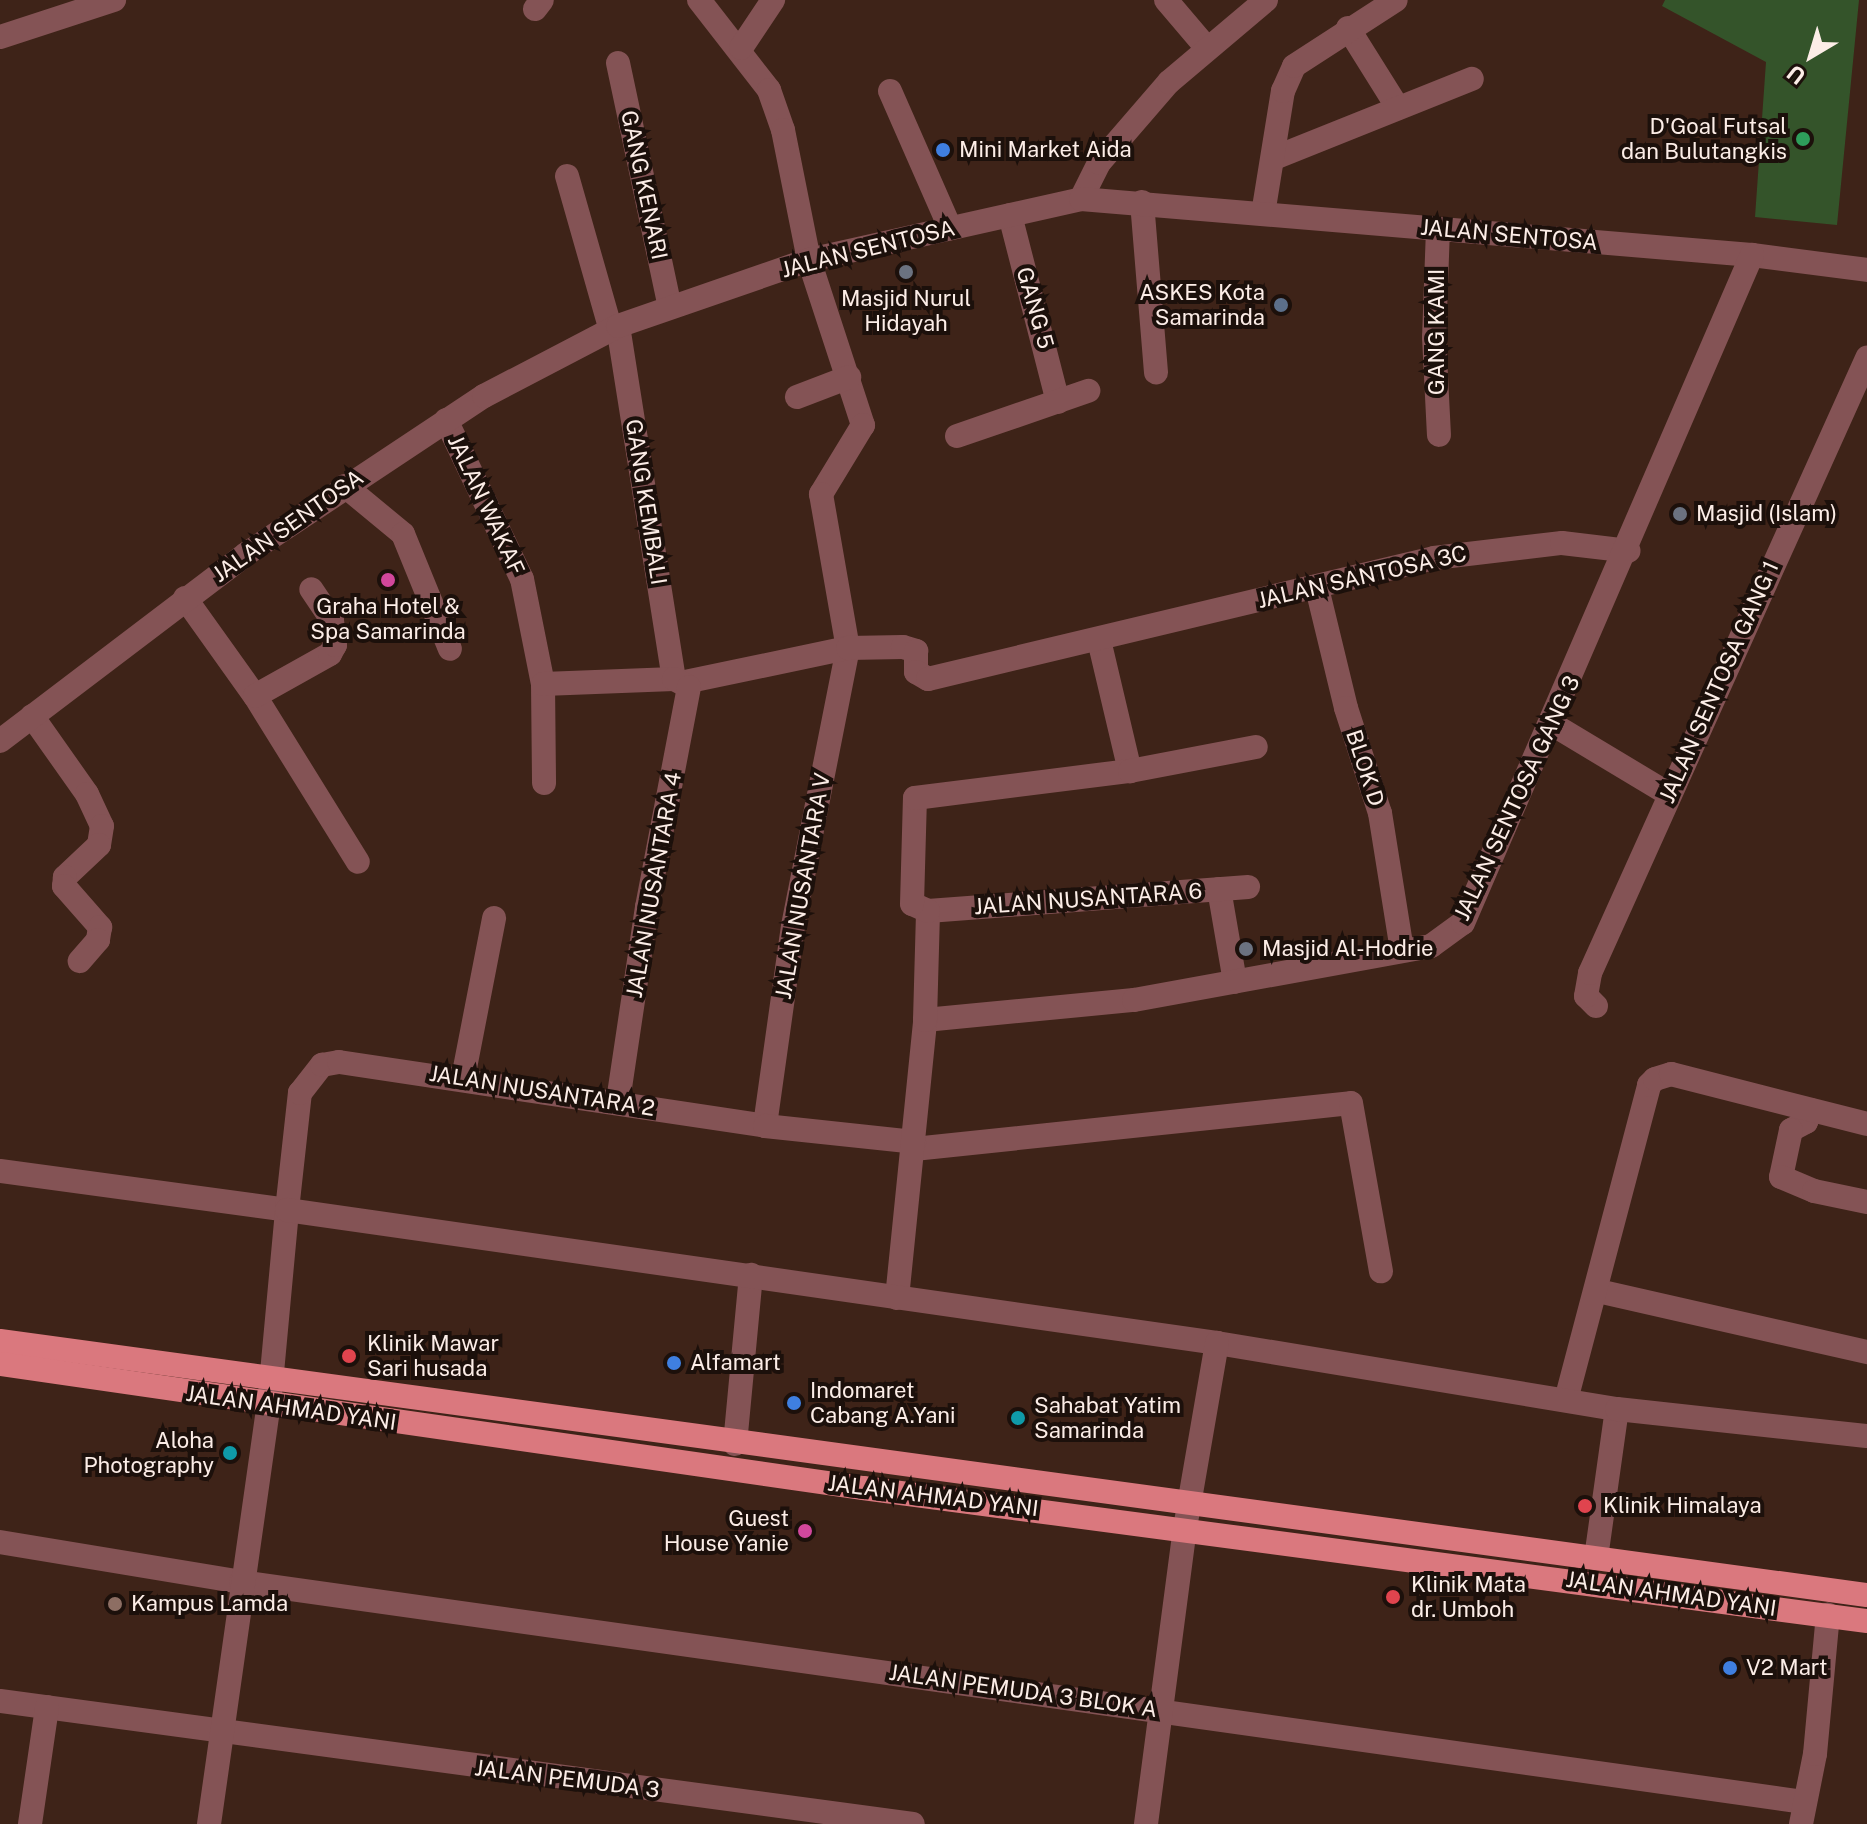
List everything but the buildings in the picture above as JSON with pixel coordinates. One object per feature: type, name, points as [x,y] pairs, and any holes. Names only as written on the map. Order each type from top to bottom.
[{"type":"main road","name":"JALAN AHMAD YANI","points":[[0,1341],[735,1444],[1867,1621]]},
{"type":"main road","name":"JALAN AHMAD YANI","points":[[0,1364],[269,1405],[1189,1517],[1596,1558],[1867,1595]]},
{"type":"street","points":[[0,37],[114,0]]},
{"type":"street","points":[[543,684],[679,680],[848,648],[821,494],[863,425],[809,260],[783,130],[769,90],[741,48],[699,0]]},
{"type":"street","points":[[741,48],[773,0]]},
{"type":"street","points":[[1166,0],[1206,47]]},
{"type":"street","points":[[1081,199],[1099,163],[1206,47],[1266,0]]},
{"type":"street","points":[[1263,214],[1283,91],[1294,66],[1348,28],[1396,0]]},
{"type":"street","points":[[1348,28],[1398,108]]},
{"type":"street","name":"GANG KENARI","points":[[618,63],[670,307]]},
{"type":"street","points":[[1274,158],[1472,79]]},
{"type":"street","points":[[890,91],[950,228]]},
{"type":"street","name":"GANG KEMBALI","points":[[567,176],[614,328],[679,680]]},
{"type":"street","name":"JALAN SENTOSA","points":[[0,741],[185,598],[446,420],[614,328],[809,260],[1081,199],[1752,255],[1867,270]]},
{"type":"street","points":[[1142,202],[1156,372]]},
{"type":"street","name":"GANG 5","points":[[1010,215],[1058,402]]},
{"type":"street","name":"GANG KAMI","points":[[1438,229],[1434,337],[1439,435]]},
{"type":"street","name":"JALAN SENTOSA GANG 3","points":[[925,1020],[1134,1000],[1235,982],[1431,946],[1463,923],[1629,551],[1752,255]]},
{"type":"street","name":"JALAN SENTOSA GANG 1","points":[[1596,1006],[1586,996],[1590,973],[1667,793],[1867,358]]},
{"type":"street","points":[[797,397],[849,377]]},
{"type":"street","points":[[957,436],[1088,391]]},
{"type":"street","name":"JALAN WAKAF","points":[[446,420],[522,579],[543,684],[544,783]]},
{"type":"street","points":[[345,486],[403,534],[450,649]]},
{"type":"street","name":"JALAN SANTOSA 3C","points":[[848,648],[912,647],[916,672],[928,679],[1434,558],[1504,547],[1562,543],[1629,551]]},
{"type":"street","name":"BLOK D","points":[[1317,588],[1346,708],[1380,813],[1402,950]]},
{"type":"street","points":[[255,696],[330,654],[335,645],[332,620],[311,589]]},
{"type":"street","points":[[185,598],[255,696],[358,862]]},
{"type":"street","points":[[1099,640],[1130,771]]},
{"type":"street","name":"JALAN NUSANTARA V","points":[[765,1126],[793,926],[848,648]]},
{"type":"street","name":"JALAN NUSANTARA 4","points":[[618,1102],[647,907],[690,693],[679,680]]},
{"type":"street","points":[[32,716],[87,794],[102,826],[99,845],[65,877],[64,886],[100,927],[98,940],[80,961]]},
{"type":"street","points":[[1552,724],[1667,793]]},
{"type":"street","points":[[897,1298],[925,1020],[928,911],[912,904],[915,798],[1130,771],[1256,747]]},
{"type":"street","name":"JALAN NUSANTARA 6","points":[[928,911],[1248,887]]},
{"type":"street","points":[[1219,889],[1235,982]]},
{"type":"street","points":[[463,1078],[494,918]]},
{"type":"street","name":"JALAN NUSANTARA 2","points":[[287,1210],[300,1093],[322,1065],[339,1062],[914,1146],[1351,1103],[1381,1271]]},
{"type":"street","points":[[1566,1400],[1598,1291],[1649,1085],[1655,1079],[1671,1074],[1867,1124]]},
{"type":"street","points":[[1811,1110],[1806,1122],[1791,1130],[1781,1177],[1814,1191],[1867,1202]]},
{"type":"street","points":[[0,1171],[1217,1343],[1617,1409],[1867,1436]]},
{"type":"street","points":[[209,1824],[241,1582],[269,1405],[287,1210]]},
{"type":"street","points":[[735,1444],[751,1275]]},
{"type":"street","points":[[1598,1291],[1867,1352]]},
{"type":"street","points":[[1146,1824],[1159,1710],[1217,1343]]},
{"type":"street","points":[[1596,1558],[1617,1409]]},
{"type":"street","name":"JALAN PEMUDA 3 BLOK A","points":[[0,1542],[241,1582],[1159,1710],[1803,1813]]},
{"type":"street","points":[[1803,1813],[1815,1754],[1828,1615]]},
{"type":"street","name":"JALAN PEMUDA 3","points":[[0,1701],[221,1734],[913,1824]]},
{"type":"street","points":[[30,1824],[47,1707]]},
{"type":"green space","name":"D'Goal Futsal dan Bulutangkis","points":[[1665,0],[1859,0],[1837,225],[1755,217],[1766,62],[1662,6]]},
{"type":"place","name":"D'Goal Futsal dan Bulutangkis","points":[[1803,139]]},
{"type":"place","name":"Mini Market Aida","points":[[943,150]]},
{"type":"place","name":"Masjid Nurul Hidayah","points":[[906,272]]},
{"type":"place","name":"ASKES Kota Samarinda","points":[[1281,305]]},
{"type":"place","name":"Masjid (Islam)","points":[[1680,514]]},
{"type":"place","name":"Graha Hotel & Spa Samarinda","points":[[388,580]]},
{"type":"place","name":"Masjid Al-Hodrie","points":[[1246,949]]},
{"type":"place","name":"Klinik Mawar Sari husada","points":[[349,1356]]},
{"type":"place","name":"Alfamart","points":[[674,1363]]},
{"type":"place","name":"Indomaret Cabang A.Yani","points":[[794,1403]]},
{"type":"place","name":"Sahabat Yatim Samarinda","points":[[1018,1418]]},
{"type":"place","name":"Aloha Photography","points":[[230,1453]]},
{"type":"place","name":"Klinik Himalaya","points":[[1585,1506]]},
{"type":"place","name":"Guest House Yanie","points":[[805,1531]]},
{"type":"place","name":"Klinik Mata dr. Umboh","points":[[1393,1597]]},
{"type":"place","name":"Kampus Lamda","points":[[115,1604]]},
{"type":"place","name":"V2 Mart","points":[[1730,1668]]}]
